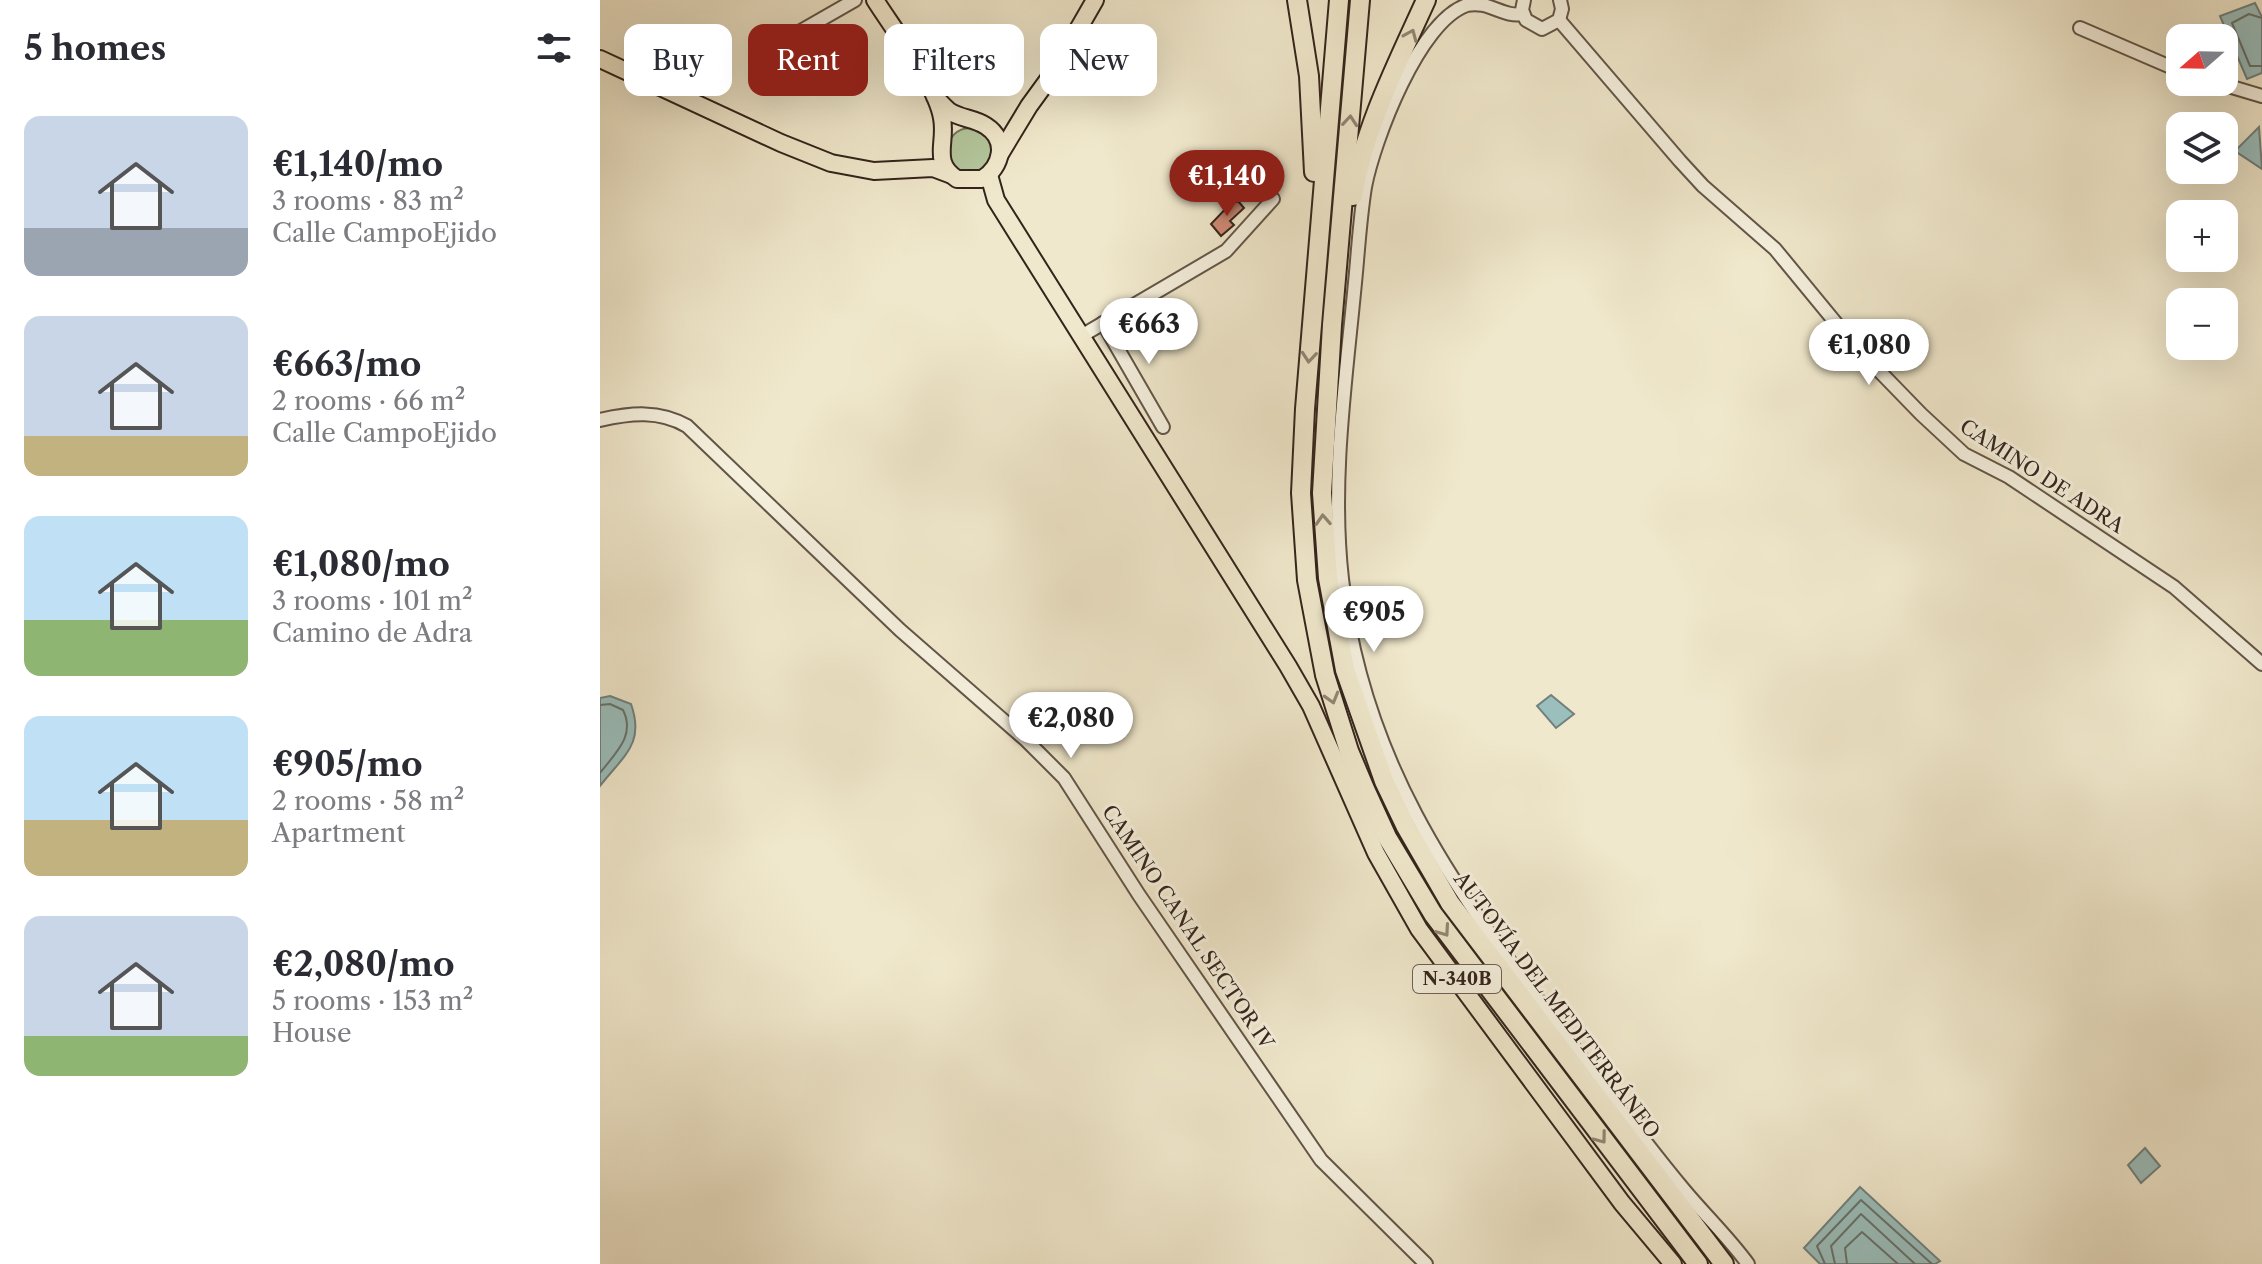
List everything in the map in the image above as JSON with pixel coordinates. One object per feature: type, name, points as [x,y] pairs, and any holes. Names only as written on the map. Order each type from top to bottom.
[{"type":"highway","points":[[1297,0],[1309,76],[1314,152],[1312,323]]},
{"type":"highway","points":[[1339,0],[1301,493],[1303,539],[1313,618],[1325,675],[1349,751],[1387,837],[1433,914],[1698,1264]]},
{"type":"highway","name":"AUTOVÍA DEL MEDITERRÁNEO","points":[[1360,0],[1332,325],[1322,493],[1328,578],[1345,670],[1378,769],[1425,862],[1469,929],[1724,1264]]},
{"type":"highway","points":[[1332,325],[1363,153],[1426,0]]},
{"type":"main road","points":[[875,0],[890,24]]},
{"type":"main road","points":[[982,178],[1053,73],[1095,0]]},
{"type":"main road","points":[[600,59],[831,163],[874,171],[918,167],[949,174]]},
{"type":"main road","points":[[935,97],[948,110],[996,135],[1000,154]]},
{"type":"main road","points":[[935,97],[942,118],[940,158],[949,174]]},
{"type":"main road","points":[[918,167],[932,158],[950,128],[974,122],[999,124],[1029,106]]},
{"type":"main road","name":"N-340B","points":[[949,174],[965,182],[982,178],[1083,335],[1311,706],[1376,853],[1419,929],[1613,1191],[1673,1264]]},
{"type":"street","points":[[813,24],[855,0]]},
{"type":"street","points":[[1560,0],[1562,9],[1559,20],[1542,29],[1530,24],[1523,4],[1512,15],[1489,3],[1479,2],[1455,10],[1444,18],[1426,42],[1397,98],[1366,184],[1341,438],[1340,548],[1352,641],[1386,753],[1437,857],[1471,910],[1628,1119],[1748,1264]]},
{"type":"street","name":"CAMINO DE ADRA","points":[[1559,20],[1687,169],[1775,249],[1854,345],[1964,454],[2020,484],[2174,587],[2262,664]]},
{"type":"street","points":[[2080,28],[2166,65]]},
{"type":"street","points":[[2238,89],[2262,96]]},
{"type":"street","points":[[1083,335],[1226,251],[1273,199]]},
{"type":"street","points":[[1103,323],[1163,427]]},
{"type":"street","name":"CAMINO CANAL SECTOR IV","points":[[600,420],[637,413],[676,419],[687,426],[900,630],[1026,740],[1064,778],[1139,895],[1321,1160],[1426,1264]]},
{"type":"green space","points":[[970,128],[986,135],[993,151],[986,167],[970,174],[954,167],[947,151],[954,135]]},
{"type":"water","points":[[2255,3],[2262,17],[2262,73],[2247,79],[2238,58],[2238,24],[2223,24],[2220,16]]},
{"type":"water","points":[[2259,127],[2262,169],[2238,153],[2238,148]]},
{"type":"water","points":[[1551,695],[1574,714],[1556,728],[1537,706]]},
{"type":"water","points":[[610,696],[631,704],[635,718],[634,739],[624,757],[600,786],[600,698]]},
{"type":"water","points":[[2145,1148],[2160,1166],[2141,1183],[2128,1165]]},
{"type":"water","points":[[1860,1187],[1940,1261],[1935,1264],[1820,1264],[1804,1248]]},
{"type":"building","points":[[1238,201],[1244,208],[1230,221],[1234,225],[1221,236],[1211,224],[1230,204]]}]
